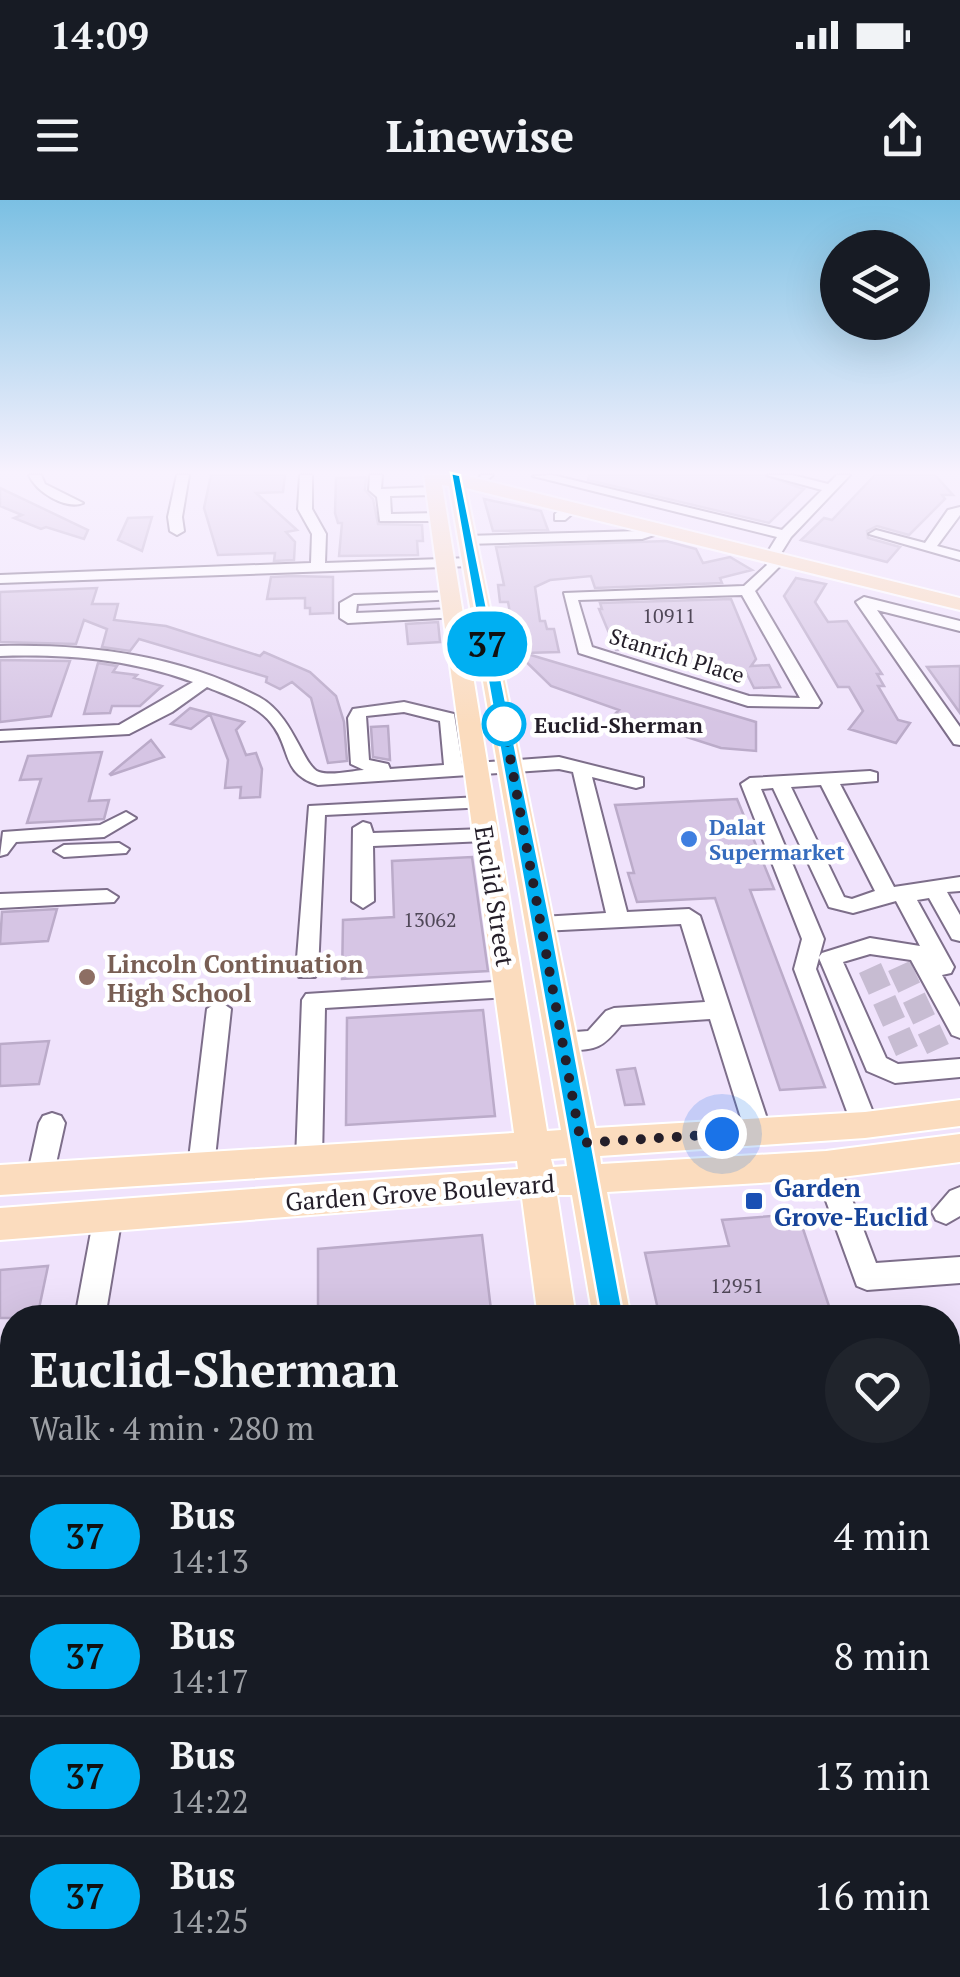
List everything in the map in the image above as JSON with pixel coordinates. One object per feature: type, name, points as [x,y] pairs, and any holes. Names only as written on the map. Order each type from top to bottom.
[{"type":"main road","name":"Euclid Street","points":[[445,558],[465,770],[480,804],[554,1305]]},
{"type":"main road","name":"Euclid Street","points":[[469,558],[513,768],[610,1305]]},
{"type":"main road","points":[[812,558],[960,604]]},
{"type":"main road","points":[[820,558],[960,594]]},
{"type":"main road","name":"Garden Grove Boulevard","points":[[0,1180],[758,1132],[960,1113]]},
{"type":"main road","name":"Garden Grove Boulevard","points":[[0,1224],[538,1182],[826,1166],[960,1148]]},
{"type":"street","points":[[318,568],[319,558]]},
{"type":"street","points":[[0,579],[446,563],[455,558]]},
{"type":"street","points":[[748,590],[762,581],[775,558]]},
{"type":"street","points":[[0,566],[17,573],[18,578]]},
{"type":"street","name":"Stanrich Place","points":[[748,590],[812,703],[748,700],[585,650],[569,596],[748,590]]},
{"type":"street","points":[[354,600],[452,605],[348,618],[348,604],[354,600]]},
{"type":"street","points":[[960,626],[864,602],[960,740]]},
{"type":"street","points":[[0,651],[60,648],[117,653],[206,680],[246,698],[278,720],[301,770],[318,779],[558,763],[636,782]]},
{"type":"street","points":[[0,736],[123,730],[166,708],[206,680]]},
{"type":"street","points":[[383,776],[382,768],[360,764],[357,718],[359,713],[387,706],[421,707],[448,718],[465,770]]},
{"type":"street","points":[[581,768],[618,920]]},
{"type":"street","points":[[865,1124],[805,970],[813,938],[750,784],[870,777]]},
{"type":"street","points":[[307,970],[318,779]]},
{"type":"street","points":[[828,780],[960,998]]},
{"type":"street","points":[[778,782],[836,902],[853,906],[895,894],[936,892]]},
{"type":"street","points":[[316,810],[480,804]]},
{"type":"street","points":[[363,808],[363,900]]},
{"type":"street","points":[[119,849],[0,853],[4,840],[10,836],[104,831],[126,818]]},
{"type":"street","points":[[363,840],[485,835]]},
{"type":"street","points":[[960,884],[933,886],[960,934]]},
{"type":"street","points":[[0,901],[107,897]]},
{"type":"street","points":[[853,906],[870,956]]},
{"type":"street","points":[[542,924],[689,916],[758,1132]]},
{"type":"street","points":[[949,1062],[911,1062],[895,1074],[876,1064],[830,958],[919,952],[960,1029]]},
{"type":"street","points":[[870,956],[899,966]]},
{"type":"street","points":[[309,1160],[314,1000],[509,989]]},
{"type":"street","points":[[201,1167],[219,1009]]},
{"type":"street","points":[[562,1042],[595,1040],[614,1017],[719,1010]]},
{"type":"street","points":[[40,1177],[52,1124]]},
{"type":"street","points":[[826,1166],[866,1276],[958,1275]]},
{"type":"street","points":[[92,1305],[108,1216]]},
{"type":"building","points":[[498,558],[700,558],[703,563],[732,558],[752,570],[720,578],[722,583],[595,588],[591,576],[550,580],[535,587],[540,621],[545,621],[547,629],[554,629],[559,652],[524,653],[756,722],[756,751],[721,748],[615,714],[619,710],[551,686],[514,650],[517,651],[508,602],[500,602],[498,585],[504,585]]},
{"type":"building","points":[[271,577],[333,577],[333,613],[310,614],[305,598],[267,599]]},
{"type":"building","points":[[796,578],[826,584],[815,602],[828,622],[847,621],[882,674],[877,674],[884,686],[878,686],[898,720],[910,723],[896,743],[849,729],[863,711],[849,687],[838,687],[784,596]]},
{"type":"building","points":[[97,588],[92,604],[118,604],[114,620],[166,626],[260,656],[264,652],[310,672],[336,696],[344,722],[347,761],[328,763],[311,698],[292,682],[280,689],[266,682],[267,677],[139,639],[130,651],[102,647],[107,629],[84,620],[76,644],[0,642],[0,592]]},
{"type":"building","points":[[731,599],[756,659],[751,666],[769,665],[780,687],[754,688],[746,672],[739,681],[633,649],[616,650],[599,609],[600,603]]},
{"type":"building","points":[[438,622],[440,642],[408,644],[406,624]]},
{"type":"building","points":[[0,660],[70,661],[51,716],[0,722]]},
{"type":"building","points":[[98,663],[117,666],[113,672],[137,675],[134,678],[162,686],[140,706],[112,706],[110,713],[84,714]]},
{"type":"building","points":[[960,666],[960,713],[927,667]]},
{"type":"building","points":[[190,708],[244,722],[236,730],[246,755],[256,753],[262,769],[260,797],[240,798],[241,787],[225,788],[228,760],[210,714],[191,729],[171,724]]},
{"type":"building","points":[[388,726],[390,760],[373,757],[371,727]]},
{"type":"building","points":[[151,740],[164,757],[110,774]]},
{"type":"building","points":[[102,752],[89,801],[109,800],[104,819],[27,823],[41,779],[20,780],[28,756]]},
{"type":"building","points":[[737,799],[774,889],[750,890],[825,1087],[780,1090],[715,898],[637,902],[628,873],[634,873],[615,805]]},
{"type":"building","points":[[472,857],[488,971],[342,979],[343,920],[394,917],[392,861]]},
{"type":"building","points":[[57,909],[48,941],[0,944],[2,912]]},
{"type":"building","points":[[483,1010],[495,1116],[346,1125],[347,1018]]},
{"type":"building","points":[[49,1041],[39,1084],[0,1086],[0,1044]]},
{"type":"building","points":[[635,1068],[644,1104],[625,1105],[617,1070]]},
{"type":"building","points":[[798,1214],[829,1305],[657,1305],[645,1253],[729,1246],[722,1220]]},
{"type":"building","points":[[482,1235],[490,1305],[318,1305],[318,1249]]},
{"type":"building","points":[[48,1266],[40,1305],[0,1305],[0,1270]]},
{"type":"tunnel","points":[[899,966],[938,1049]]},
{"type":"tunnel","points":[[870,968],[907,1051]]},
{"type":"bus line","name":"37","points":[[470,558],[513,768],[610,1305]]},
{"type":"place","name":"Euclid-Sherman","points":[[504,724]]},
{"type":"place","name":"Dalat Supermarket","points":[[689,839]]},
{"type":"place","name":"Lincoln Continuation High School","points":[[87,977]]},
{"type":"place","name":"Garden Grove-Euclid","points":[[754,1201]]},
{"type":"route","points":[[504,724],[581,1143],[722,1134]]}]
